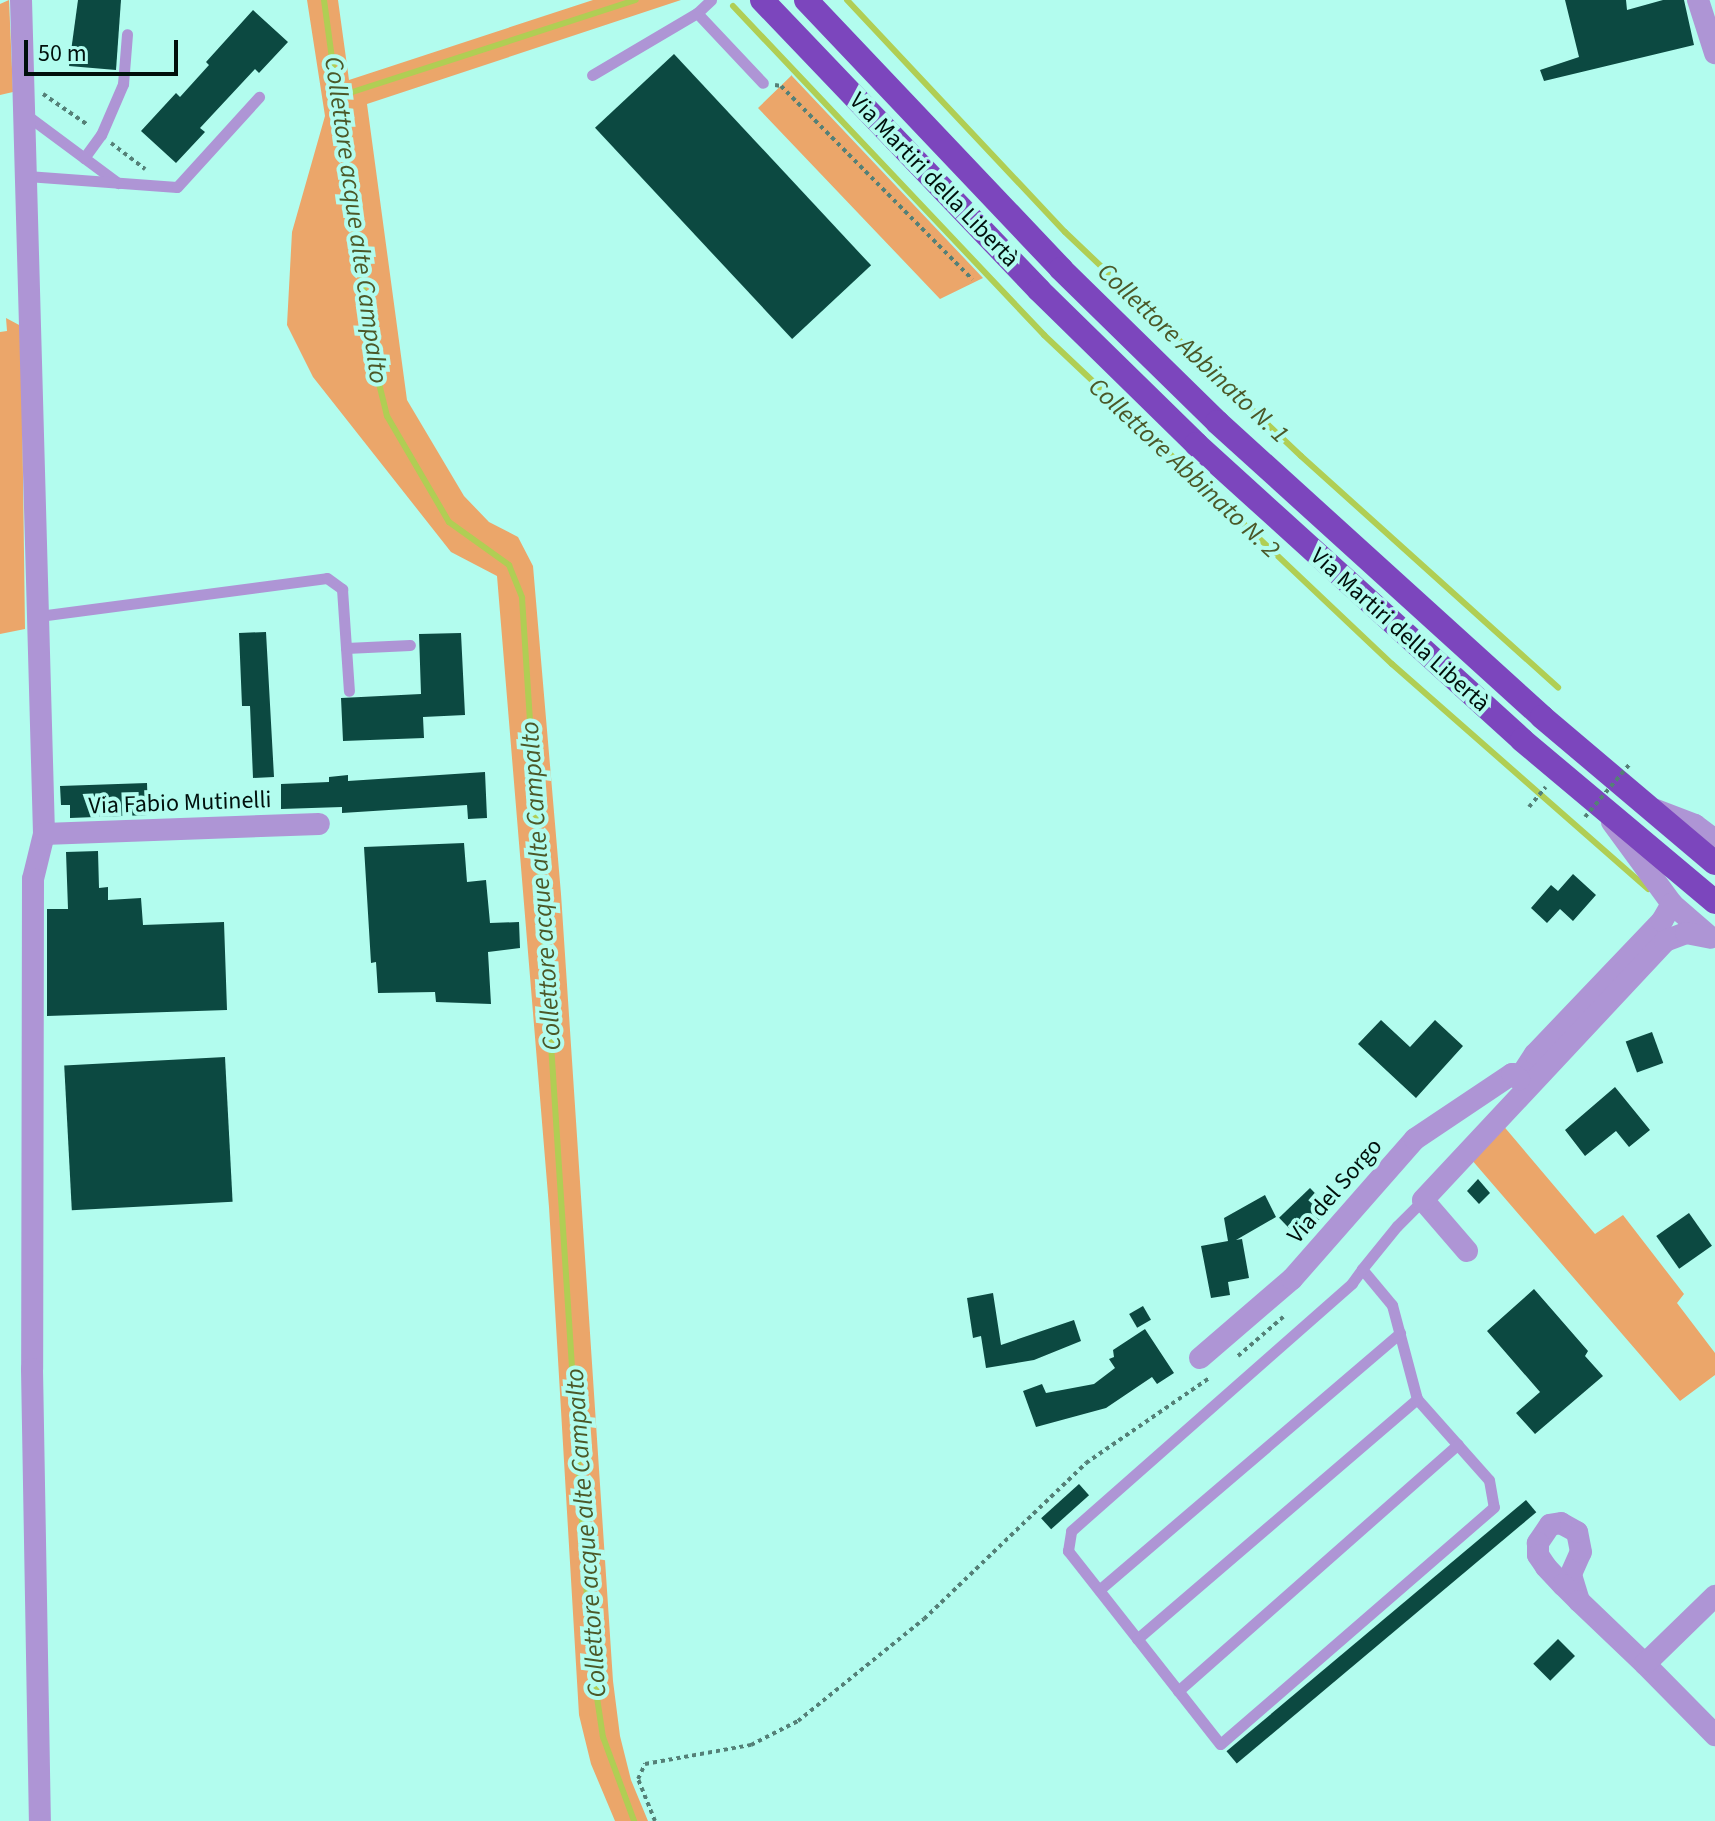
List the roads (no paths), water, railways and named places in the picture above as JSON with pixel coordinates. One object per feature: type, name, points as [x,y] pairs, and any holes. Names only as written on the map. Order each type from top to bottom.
[{"type":"main road","name":"Via Martiri della Libertà","points":[[762,0],[1039,290],[1196,444],[1594,813],[1715,902]]},
{"type":"main road","name":"Via Martiri della Libertà","points":[[806,0],[1061,269],[1217,422],[1391,584],[1715,863]]},
{"type":"main road","points":[[1685,878],[1715,910]]},
{"type":"street","points":[[21,0],[44,834],[33,879],[32,1369],[40,1821]]},
{"type":"street","points":[[1698,0],[1715,53]]},
{"type":"street","points":[[1647,807],[1695,825],[1715,840]]},
{"type":"street","name":"Via del Sorgo","points":[[1594,813],[1672,904],[1713,940]]},
{"type":"street","name":"Via Fabio Mutinelli","points":[[44,834],[319,824]]},
{"type":"street","name":"Via del Sorgo","points":[[1522,1083],[1535,1054],[1662,921],[1672,904]]},
{"type":"street","name":"Via del Sorgo","points":[[1423,1200],[1522,1083],[1665,941],[1686,933],[1713,940]]},
{"type":"street","name":"Via del Sorgo","points":[[1208,1366],[1292,1279],[1415,1139],[1512,1074],[1522,1083]]},
{"type":"street","points":[[1423,1200],[1467,1251]]},
{"type":"street","points":[[1645,1664],[1715,1596]]},
{"type":"street","points":[[1579,1601],[1715,1735]]},
{"type":"lane","points":[[592,75],[697,13],[711,0]]},
{"type":"lane","points":[[697,13],[763,83]]},
{"type":"lane","points":[[84,158],[101,135],[123,84],[127,34]]},
{"type":"lane","points":[[27,176],[177,187],[259,97]]},
{"type":"lane","points":[[25,114],[118,183]]},
{"type":"lane","points":[[39,616],[317,577],[334,582],[342,589],[349,691]]},
{"type":"lane","points":[[346,648],[410,645]]},
{"type":"lane","points":[[1362,1269],[1392,1305],[1417,1399],[1489,1480],[1494,1507],[1220,1744],[1068,1551],[1071,1531],[1352,1283],[1362,1269],[1397,1226],[1423,1200]]},
{"type":"lane","points":[[1099,1590],[1400,1333]]},
{"type":"lane","points":[[1137,1639],[1417,1399]]},
{"type":"lane","points":[[1178,1691],[1458,1444]]},
{"type":"waterway","name":"Collettore acque alte Campalto","points":[[324,0],[373,359],[387,416],[449,522],[509,565],[522,598],[591,1658],[603,1737],[634,1821]]},
{"type":"waterway","name":"Collettore Abbinato N. 2","points":[[337,97],[636,0]]},
{"type":"waterway","name":"Collettore Abbinato N. 1","points":[[847,0],[1065,232],[1301,456],[1558,687]]},
{"type":"waterway","name":"Collettore Abbinato N. 2","points":[[733,6],[1044,335],[1392,664],[1648,889]]}]
